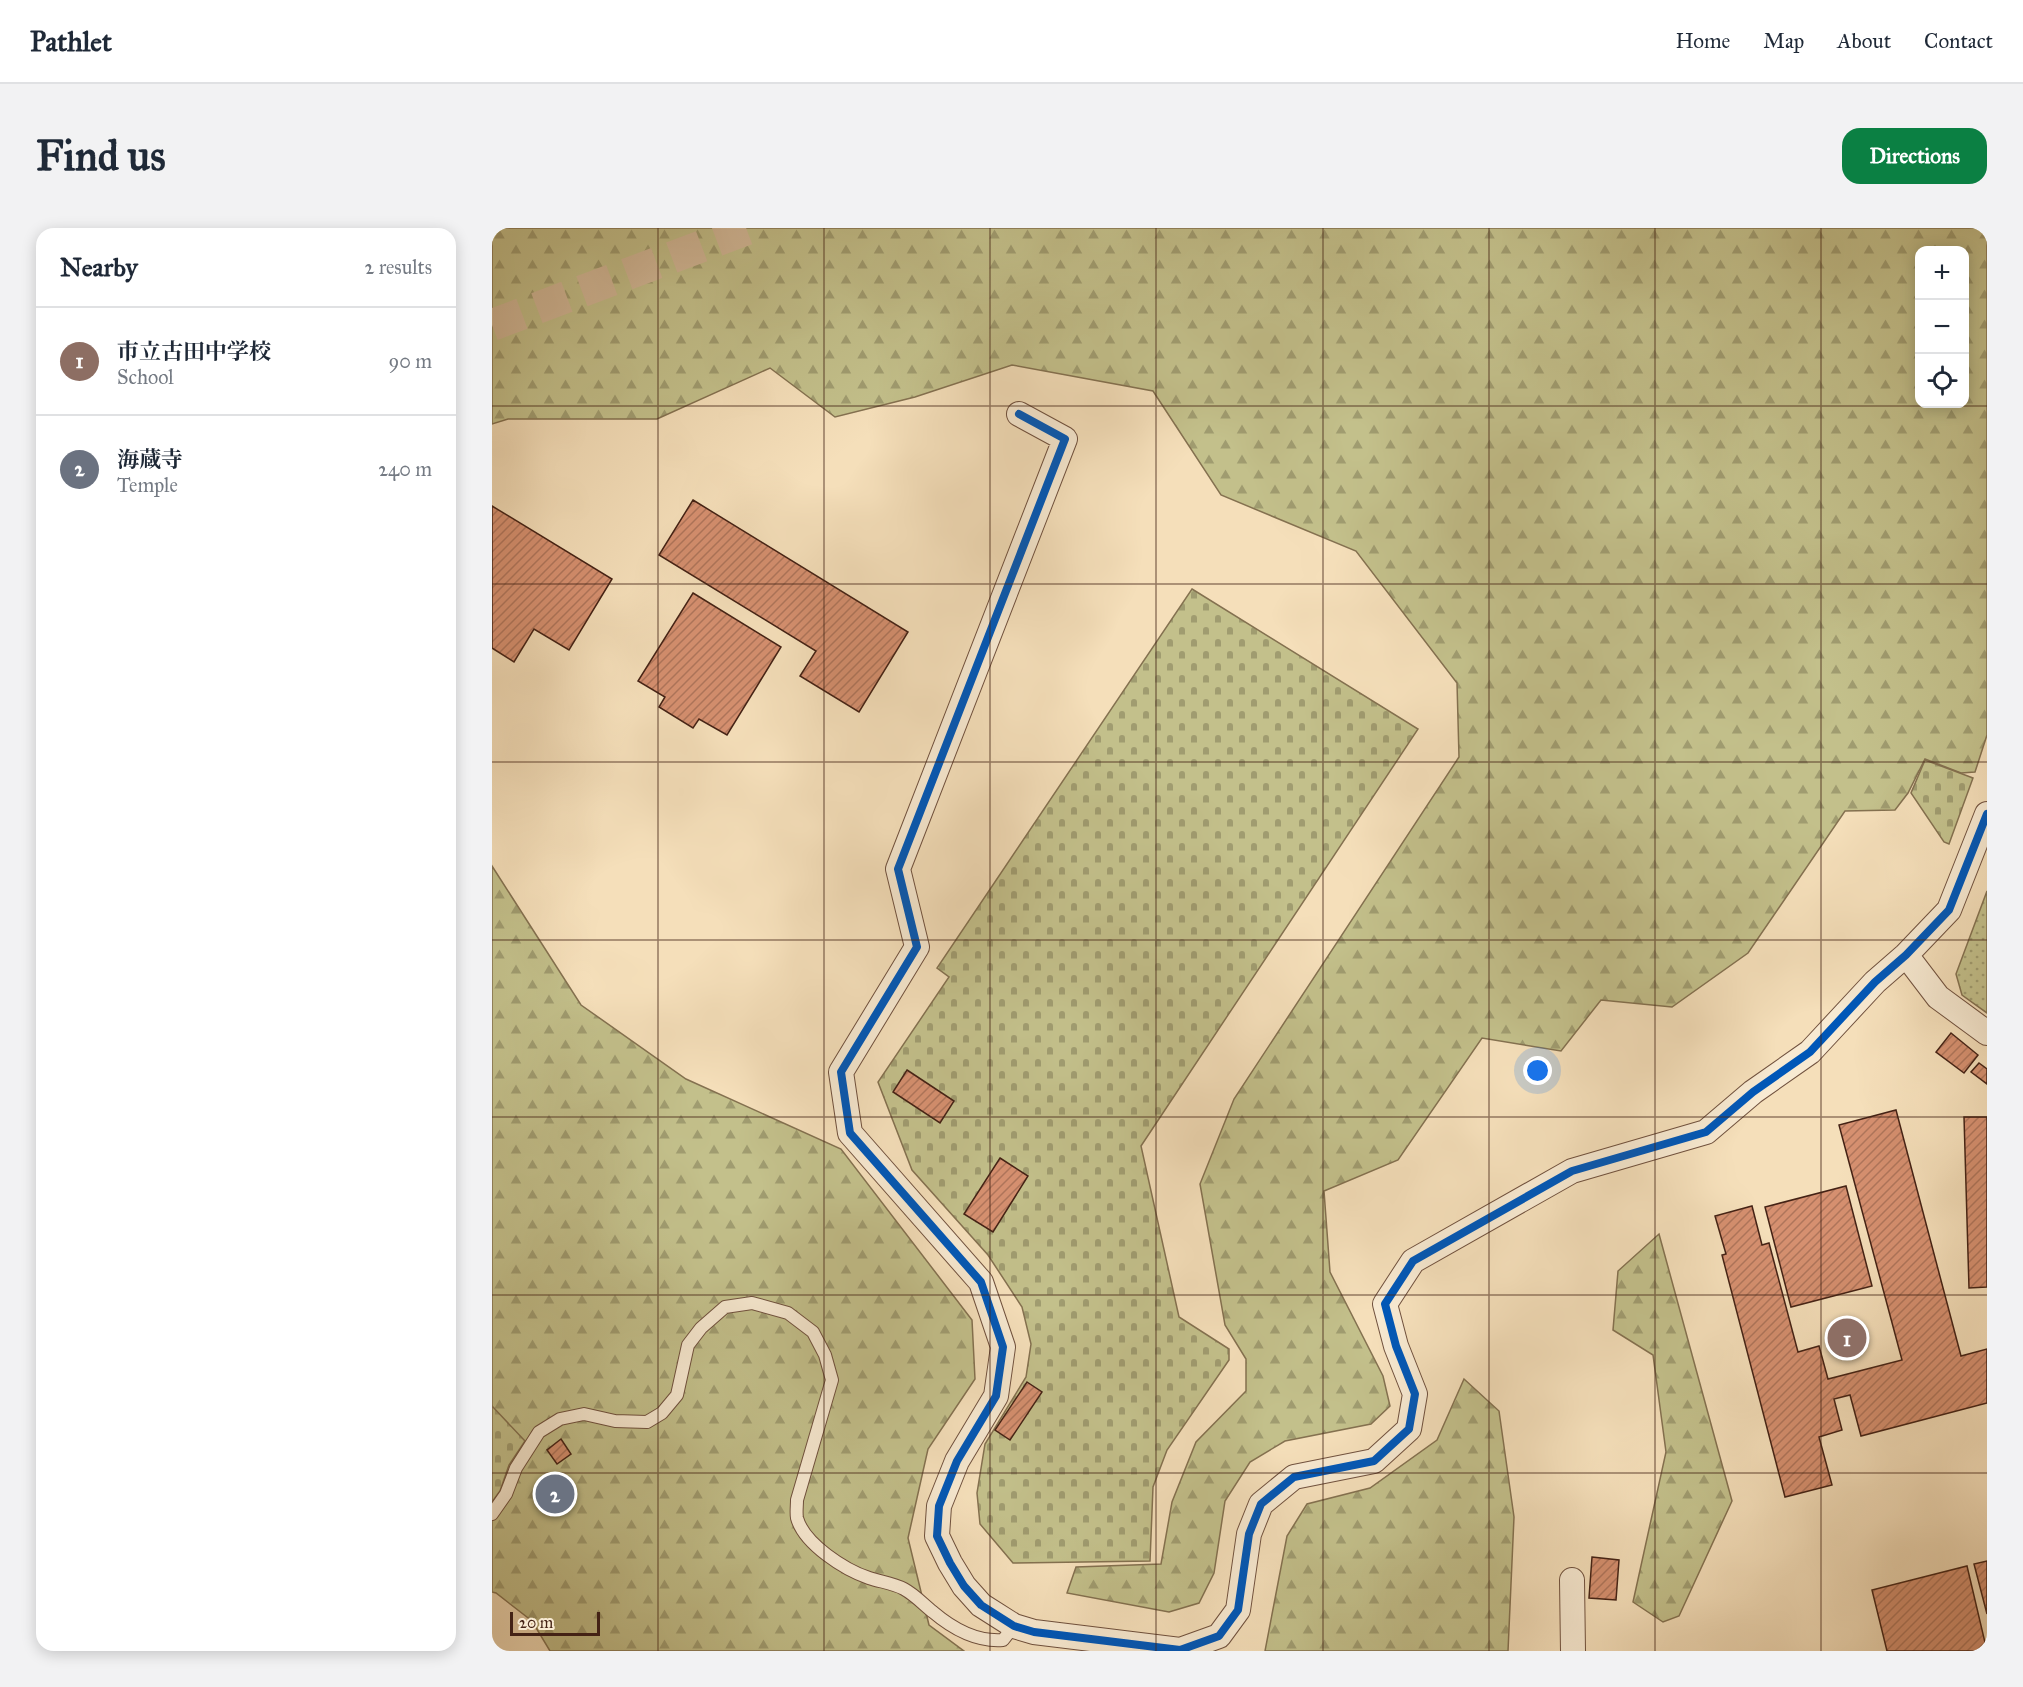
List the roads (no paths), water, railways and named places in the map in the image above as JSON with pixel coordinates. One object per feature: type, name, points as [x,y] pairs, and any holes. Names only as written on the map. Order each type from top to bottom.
[{"type":"street","points":[[1019,414],[1065,439],[898,869],[917,947],[841,1072],[850,1133],[981,1282],[1003,1347],[996,1396],[957,1461],[939,1506],[937,1536],[964,1586],[981,1605],[1014,1626],[1034,1632],[1180,1650],[1219,1636],[1238,1610],[1249,1534],[1261,1504],[1294,1477],[1374,1461],[1409,1429],[1415,1395],[1396,1346],[1385,1304],[1413,1262],[1572,1171],[1706,1132],[1753,1092],[1810,1052],[1875,982],[1906,955],[1949,910],[1987,814]]},
{"type":"street","points":[[1906,955],[1938,997],[1987,1033]]},
{"type":"street","points":[[1572,1580],[1573,1651]]},
{"type":"lane","points":[[492,1514],[506,1494],[516,1468],[539,1432],[560,1419],[584,1414],[615,1421],[647,1422],[662,1413],[677,1395],[688,1345],[701,1328],[725,1307],[752,1303],[788,1313],[813,1332],[825,1355],[832,1380],[798,1500],[796,1516],[799,1524],[831,1559],[853,1572],[903,1588],[951,1625],[972,1636],[988,1641],[1003,1640],[1014,1626]]},
{"type":"tunnel","points":[[492,325],[750,228]]},
{"type":"place","name":"市立古田中学校","points":[[1847,1338]]},
{"type":"place","name":"海蔵寺","points":[[555,1494]]}]
